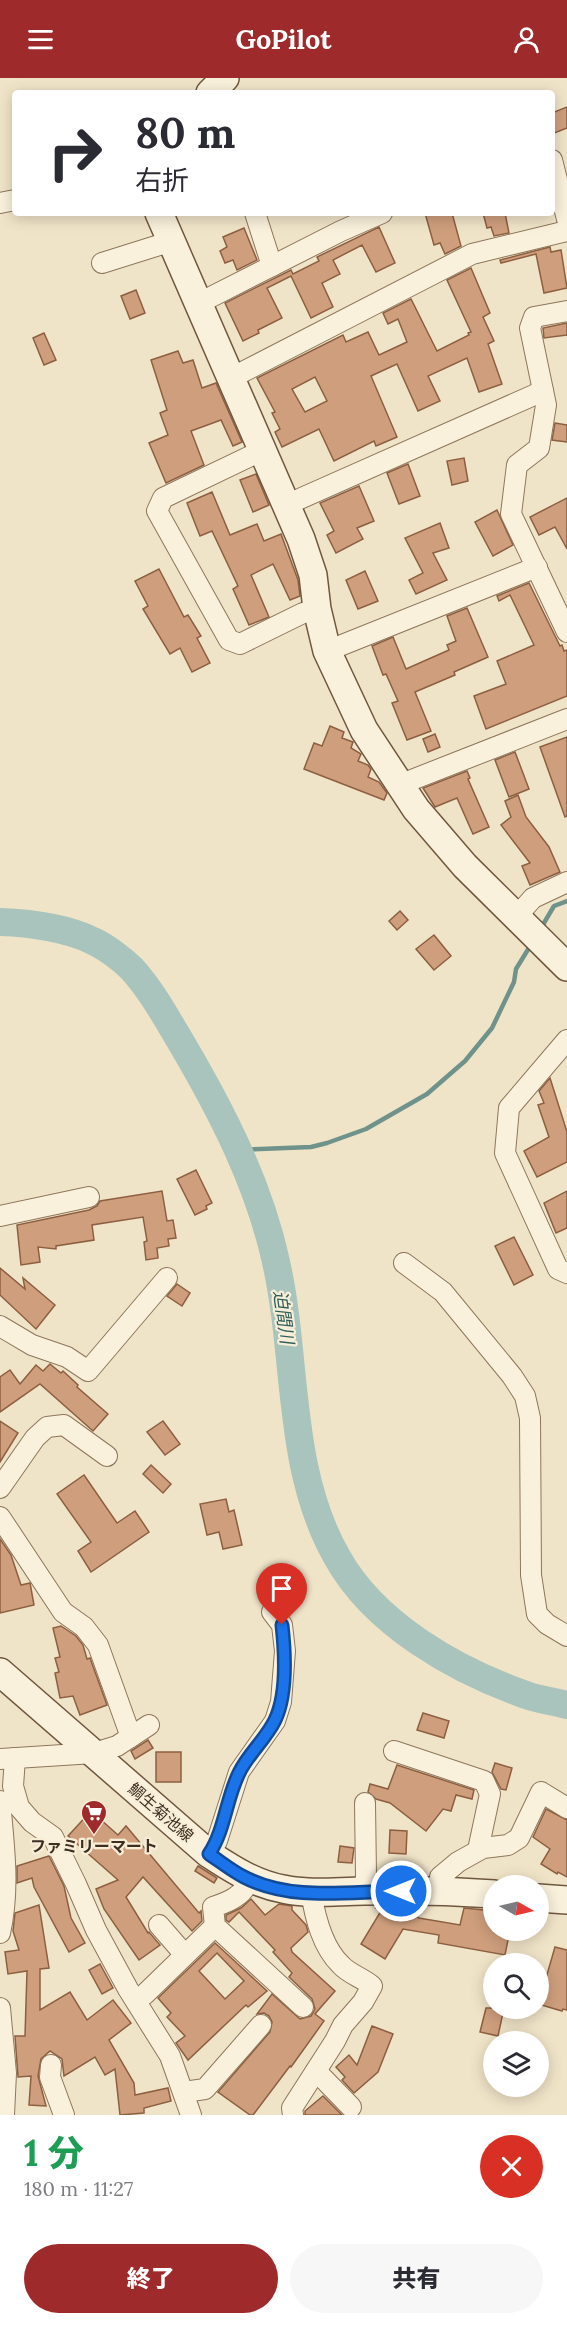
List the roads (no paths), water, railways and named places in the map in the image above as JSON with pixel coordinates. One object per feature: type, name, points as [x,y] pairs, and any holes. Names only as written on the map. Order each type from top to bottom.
[{"type":"street","points":[[213,90],[225,78]]},
{"type":"street","points":[[555,171],[567,219]]},
{"type":"street","points":[[160,216],[286,505],[313,575],[317,609],[327,651],[364,730],[416,809],[465,866],[567,967]]},
{"type":"street","points":[[256,216],[273,266]]},
{"type":"street","points":[[198,301],[209,298],[376,216]]},
{"type":"street","points":[[231,378],[472,254],[567,231]]},
{"type":"street","points":[[102,263],[172,241]]},
{"type":"street","points":[[567,311],[534,317],[530,328],[546,405],[539,448],[517,465],[511,514],[567,632]]},
{"type":"street","points":[[286,505],[543,391]]},
{"type":"street","points":[[261,451],[163,498],[157,511],[229,640],[240,644],[317,609]]},
{"type":"street","points":[[327,651],[537,567]]},
{"type":"street","points":[[399,785],[567,719]]},
{"type":"street","points":[[515,918],[533,898],[567,882]]},
{"type":"street","points":[[567,1040],[509,1108],[505,1153],[558,1269],[567,1273]]},
{"type":"street","points":[[0,1216],[89,1197]]},
{"type":"street","points":[[404,1263],[443,1292],[512,1376],[525,1396],[530,1418],[531,1575],[537,1614],[567,1636]]},
{"type":"street","points":[[0,1326],[33,1345],[67,1357],[88,1371],[167,1278]]},
{"type":"street","points":[[0,1488],[35,1437],[47,1427],[64,1425],[107,1456]]},
{"type":"street","points":[[0,1517],[63,1612],[84,1627],[98,1645],[131,1737]]},
{"type":"street","points":[[209,1854],[217,1842],[239,1772],[275,1720],[281,1702],[285,1651],[282,1625],[272,1612]]},
{"type":"street","name":"鯛生菊池線","points":[[0,1672],[209,1854],[250,1879],[282,1889],[311,1892],[438,1891],[483,1893]]},
{"type":"street","points":[[149,1725],[117,1746],[94,1753],[8,1759],[19,1806],[32,1822],[53,1837],[96,1930],[170,2056],[191,2115]]},
{"type":"street","points":[[394,1751],[484,1781],[490,1794],[478,1850]]},
{"type":"street","points":[[438,1891],[440,1877],[458,1862],[483,1848],[508,1845],[519,1838],[541,1792],[567,1808]]},
{"type":"street","points":[[0,1801],[6,1906],[0,1933]]},
{"type":"street","points":[[364,1891],[366,1876],[365,1803]]},
{"type":"street","points":[[250,1879],[247,1887],[231,1901],[213,1907],[215,1926],[303,2007]]},
{"type":"street","points":[[293,2115],[292,2108],[343,2025],[363,2002],[372,1986],[342,1966],[326,1944],[314,1911],[311,1892]]},
{"type":"street","points":[[549,1899],[567,1900]]},
{"type":"street","points":[[159,1925],[185,1955]]},
{"type":"street","points":[[136,2001],[146,1994],[215,1926]]},
{"type":"street","points":[[0,2008],[6,2073],[4,2115]]},
{"type":"street","points":[[183,2092],[206,2089],[261,2025]]},
{"type":"street","points":[[51,2065],[50,2078],[64,2115]]},
{"type":"street","points":[[316,2071],[351,2107]]},
{"type":"waterway","points":[[541,928],[554,906],[567,901]]},
{"type":"waterway","name":"迫間川","points":[[0,922],[35,925],[83,936],[124,961],[153,996],[225,1122],[260,1205],[276,1262],[288,1336],[301,1450],[309,1487],[321,1523],[337,1557],[353,1581],[394,1624],[445,1658],[499,1685],[531,1697],[567,1705]]},
{"type":"waterway","points":[[238,1150],[311,1147],[327,1143],[366,1129],[427,1094],[465,1061],[492,1028],[514,982],[516,969],[532,943]]},
{"type":"place","name":"ファミリーマート","points":[[94,1836]]}]
